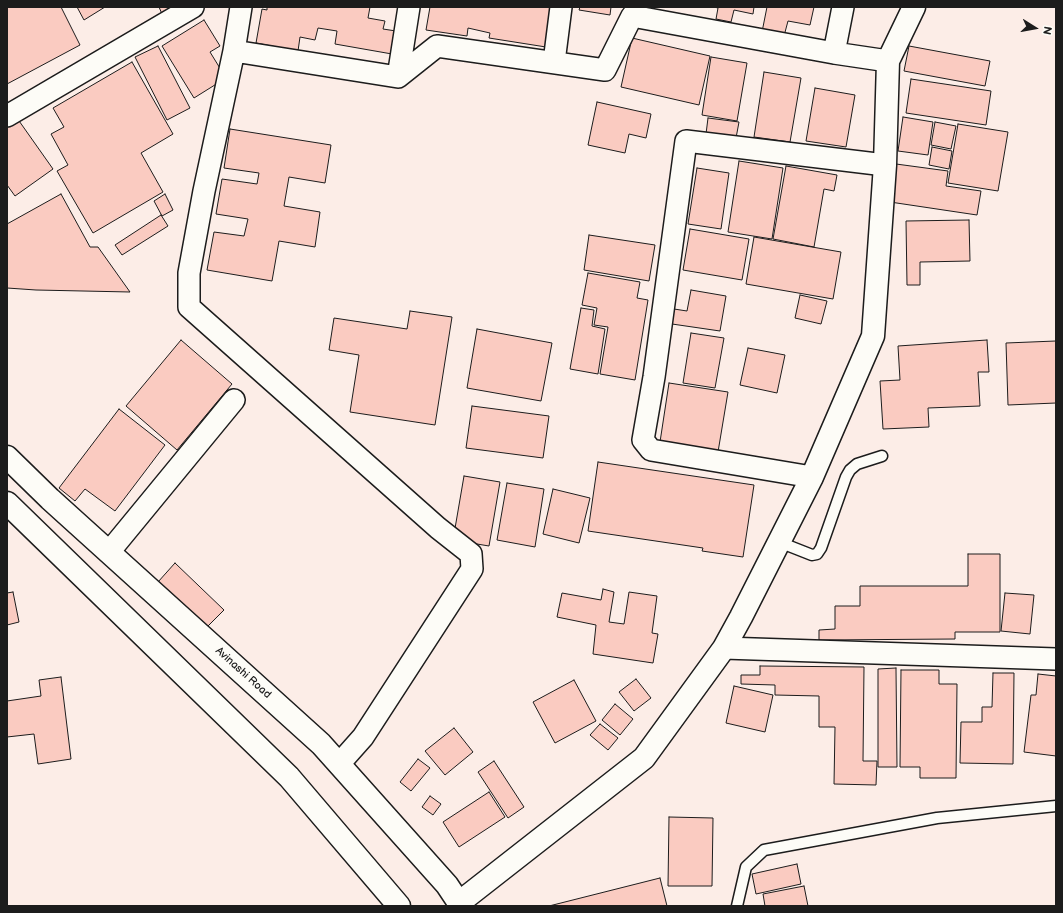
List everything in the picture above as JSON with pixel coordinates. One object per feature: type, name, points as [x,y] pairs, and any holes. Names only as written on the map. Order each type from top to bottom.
[{"type":"main road","points":[[460,904],[644,758],[724,648],[741,618],[812,477],[873,336],[885,165],[888,61],[914,7]]},
{"type":"main road","name":"Avinashi Road","points":[[7,457],[50,499],[321,744],[447,885],[460,904]]},
{"type":"main road","points":[[7,503],[290,777],[399,906]]},
{"type":"street","points":[[7,116],[193,7]]},
{"type":"street","points":[[241,7],[234,51],[204,191],[189,273],[189,307],[438,528],[471,554],[472,569],[363,737],[339,764]]},
{"type":"street","points":[[398,77],[410,7]]},
{"type":"street","points":[[554,62],[561,7]]},
{"type":"street","points":[[834,53],[843,7]]},
{"type":"street","points":[[234,51],[398,77],[437,46],[605,70],[632,16],[677,15],[834,53],[888,61]]},
{"type":"street","points":[[812,477],[651,450],[642,440],[654,377],[686,140],[885,165]]},
{"type":"street","points":[[109,552],[234,400]]},
{"type":"street","points":[[724,648],[1056,659]]},
{"type":"lane","points":[[779,542],[812,555],[817,554],[821,548],[846,477],[850,470],[857,464],[882,456]]},
{"type":"lane","points":[[737,906],[746,867],[764,850],[937,818],[1056,806]]},
{"type":"building","points":[[7,7],[61,7],[80,45],[7,84]]},
{"type":"building","points":[[77,7],[105,7],[84,20]]},
{"type":"building","points":[[159,7],[182,7],[162,14]]},
{"type":"building","points":[[267,7],[370,7],[368,18],[385,21],[383,29],[396,31],[392,54],[335,44],[337,31],[318,28],[315,40],[300,37],[298,51],[256,43],[262,9],[267,10]]},
{"type":"building","points":[[430,7],[552,7],[546,47],[489,38],[490,33],[468,28],[467,36],[426,30]]},
{"type":"building","points":[[580,7],[611,7],[610,15],[579,10]]},
{"type":"building","points":[[714,7],[754,7],[753,14],[734,10],[731,22],[716,19],[718,8]]},
{"type":"building","points":[[767,7],[814,7],[810,25],[788,21],[784,36],[762,32]]},
{"type":"building","points":[[204,20],[220,46],[210,52],[226,78],[194,98],[162,46]]},
{"type":"building","points":[[632,38],[710,56],[699,105],[621,87]]},
{"type":"building","points":[[158,46],[190,108],[167,120],[135,57]]},
{"type":"building","points":[[909,46],[990,61],[985,86],[904,71]]},
{"type":"building","points":[[711,57],[747,63],[737,121],[702,115]]},
{"type":"building","points":[[132,62],[173,134],[141,153],[163,192],[93,233],[57,171],[68,165],[51,134],[64,127],[53,108]]},
{"type":"building","points":[[764,72],[801,78],[790,142],[754,137]]},
{"type":"building","points":[[911,79],[991,91],[986,125],[906,113]]},
{"type":"building","points":[[815,88],[855,95],[846,147],[806,141]]},
{"type":"building","points":[[597,102],[651,114],[646,138],[629,134],[625,153],[588,145]]},
{"type":"building","points":[[903,117],[933,122],[928,155],[898,151]]},
{"type":"building","points":[[17,118],[53,169],[15,196],[7,185],[7,125]]},
{"type":"building","points":[[708,118],[739,122],[736,138],[706,134]]},
{"type":"building","points":[[935,122],[956,126],[951,149],[931,145]]},
{"type":"building","points":[[958,124],[1008,132],[998,191],[948,183]]},
{"type":"building","points":[[230,129],[331,145],[325,183],[289,177],[284,206],[320,212],[315,247],[279,241],[272,281],[207,270],[214,232],[244,236],[248,219],[216,214],[222,179],[257,184],[259,173],[224,168]]},
{"type":"building","points":[[932,147],[952,151],[949,169],[929,165]]},
{"type":"building","points":[[739,161],[783,168],[772,239],[728,232]]},
{"type":"building","points":[[896,164],[948,171],[946,186],[981,191],[977,215],[890,202]]},
{"type":"building","points":[[786,166],[837,175],[834,191],[824,189],[814,247],[773,239]]},
{"type":"building","points":[[697,168],[729,173],[721,229],[688,224]]},
{"type":"building","points":[[61,194],[90,247],[98,247],[130,292],[7,288],[7,224]]},
{"type":"building","points":[[165,194],[173,210],[162,216],[154,201]]},
{"type":"building","points":[[161,215],[168,226],[122,255],[115,245]]},
{"type":"building","points":[[969,220],[970,261],[920,262],[920,285],[907,285],[906,221]]},
{"type":"building","points":[[690,229],[749,239],[742,280],[683,270]]},
{"type":"building","points":[[589,235],[655,245],[649,281],[584,270]]},
{"type":"building","points":[[754,237],[841,252],[833,299],[746,284]]},
{"type":"building","points":[[588,273],[640,282],[637,298],[648,300],[635,380],[600,374],[608,327],[594,325],[597,308],[582,305]]},
{"type":"building","points":[[691,290],[726,296],[720,331],[672,324],[674,309],[687,311]]},
{"type":"building","points":[[800,295],[827,301],[821,324],[795,318]]},
{"type":"building","points":[[581,308],[594,310],[592,326],[605,329],[598,374],[570,369]]},
{"type":"building","points":[[410,311],[452,317],[435,425],[350,412],[359,355],[329,350],[334,318],[407,329]]},
{"type":"building","points":[[477,329],[552,343],[541,401],[467,388]]},
{"type":"building","points":[[691,333],[724,338],[715,388],[683,383]]},
{"type":"building","points":[[181,340],[232,384],[177,450],[126,406]]},
{"type":"building","points":[[987,340],[989,372],[978,372],[980,406],[928,408],[929,427],[883,429],[880,381],[900,380],[898,346]]},
{"type":"building","points":[[1056,341],[1056,403],[1008,405],[1006,343]]},
{"type":"building","points":[[748,348],[785,355],[777,393],[740,385]]},
{"type":"building","points":[[669,383],[728,392],[718,452],[660,442]]},
{"type":"building","points":[[472,406],[549,416],[543,458],[466,448]]},
{"type":"building","points":[[119,409],[165,445],[115,511],[85,489],[75,501],[59,488]]},
{"type":"building","points":[[598,462],[754,485],[743,557],[702,551],[703,548],[588,531]]},
{"type":"building","points":[[464,476],[500,482],[489,546],[453,540]]},
{"type":"building","points":[[507,483],[544,489],[535,547],[497,540]]},
{"type":"building","points":[[553,489],[590,498],[579,543],[543,534]]},
{"type":"building","points":[[968,554],[1000,554],[1000,632],[955,632],[955,639],[819,640],[819,630],[835,629],[835,606],[860,606],[860,586],[968,586]]},
{"type":"building","points":[[175,563],[224,610],[206,628],[158,582]]},
{"type":"building","points":[[603,589],[614,592],[609,622],[624,624],[629,592],[657,596],[652,633],[658,634],[653,663],[593,654],[596,625],[557,617],[562,593],[601,600]]},
{"type":"building","points":[[13,592],[19,622],[7,625],[7,593]]},
{"type":"building","points":[[1005,593],[1034,595],[1030,634],[1001,631]]},
{"type":"building","points":[[760,666],[864,667],[863,761],[877,761],[876,785],[834,784],[835,727],[819,727],[819,696],[775,695],[775,685],[741,684],[741,675],[760,675]]},
{"type":"building","points":[[896,668],[897,767],[878,767],[878,669]]},
{"type":"building","points":[[901,670],[939,670],[939,684],[957,684],[956,778],[920,778],[920,767],[900,767]]},
{"type":"building","points":[[993,673],[1014,673],[1013,764],[960,763],[961,722],[982,722],[982,707],[992,707]]},
{"type":"building","points":[[1038,674],[1056,676],[1056,756],[1024,752],[1031,695],[1036,695]]},
{"type":"building","points":[[61,677],[71,759],[38,764],[34,734],[7,737],[7,701],[41,696],[39,680]]},
{"type":"building","points":[[636,679],[651,698],[634,711],[619,692]]},
{"type":"building","points":[[574,680],[596,721],[555,743],[533,702]]},
{"type":"building","points":[[734,686],[773,695],[765,732],[726,723]]},
{"type":"building","points":[[615,704],[633,719],[620,735],[602,720]]},
{"type":"building","points":[[600,724],[618,738],[608,750],[590,735]]},
{"type":"building","points":[[454,728],[473,752],[445,775],[425,751]]},
{"type":"building","points":[[418,759],[430,768],[411,791],[400,782]]},
{"type":"building","points":[[494,761],[524,807],[508,818],[478,772]]},
{"type":"building","points":[[489,792],[505,817],[459,847],[443,822]]},
{"type":"building","points":[[430,796],[441,804],[433,815],[422,807]]},
{"type":"building","points":[[669,817],[713,818],[712,886],[668,886]]},
{"type":"building","points":[[797,864],[801,884],[756,894],[752,874]]},
{"type":"building","points":[[660,878],[667,906],[549,906]]},
{"type":"building","points":[[804,886],[808,906],[765,906],[763,894]]}]
